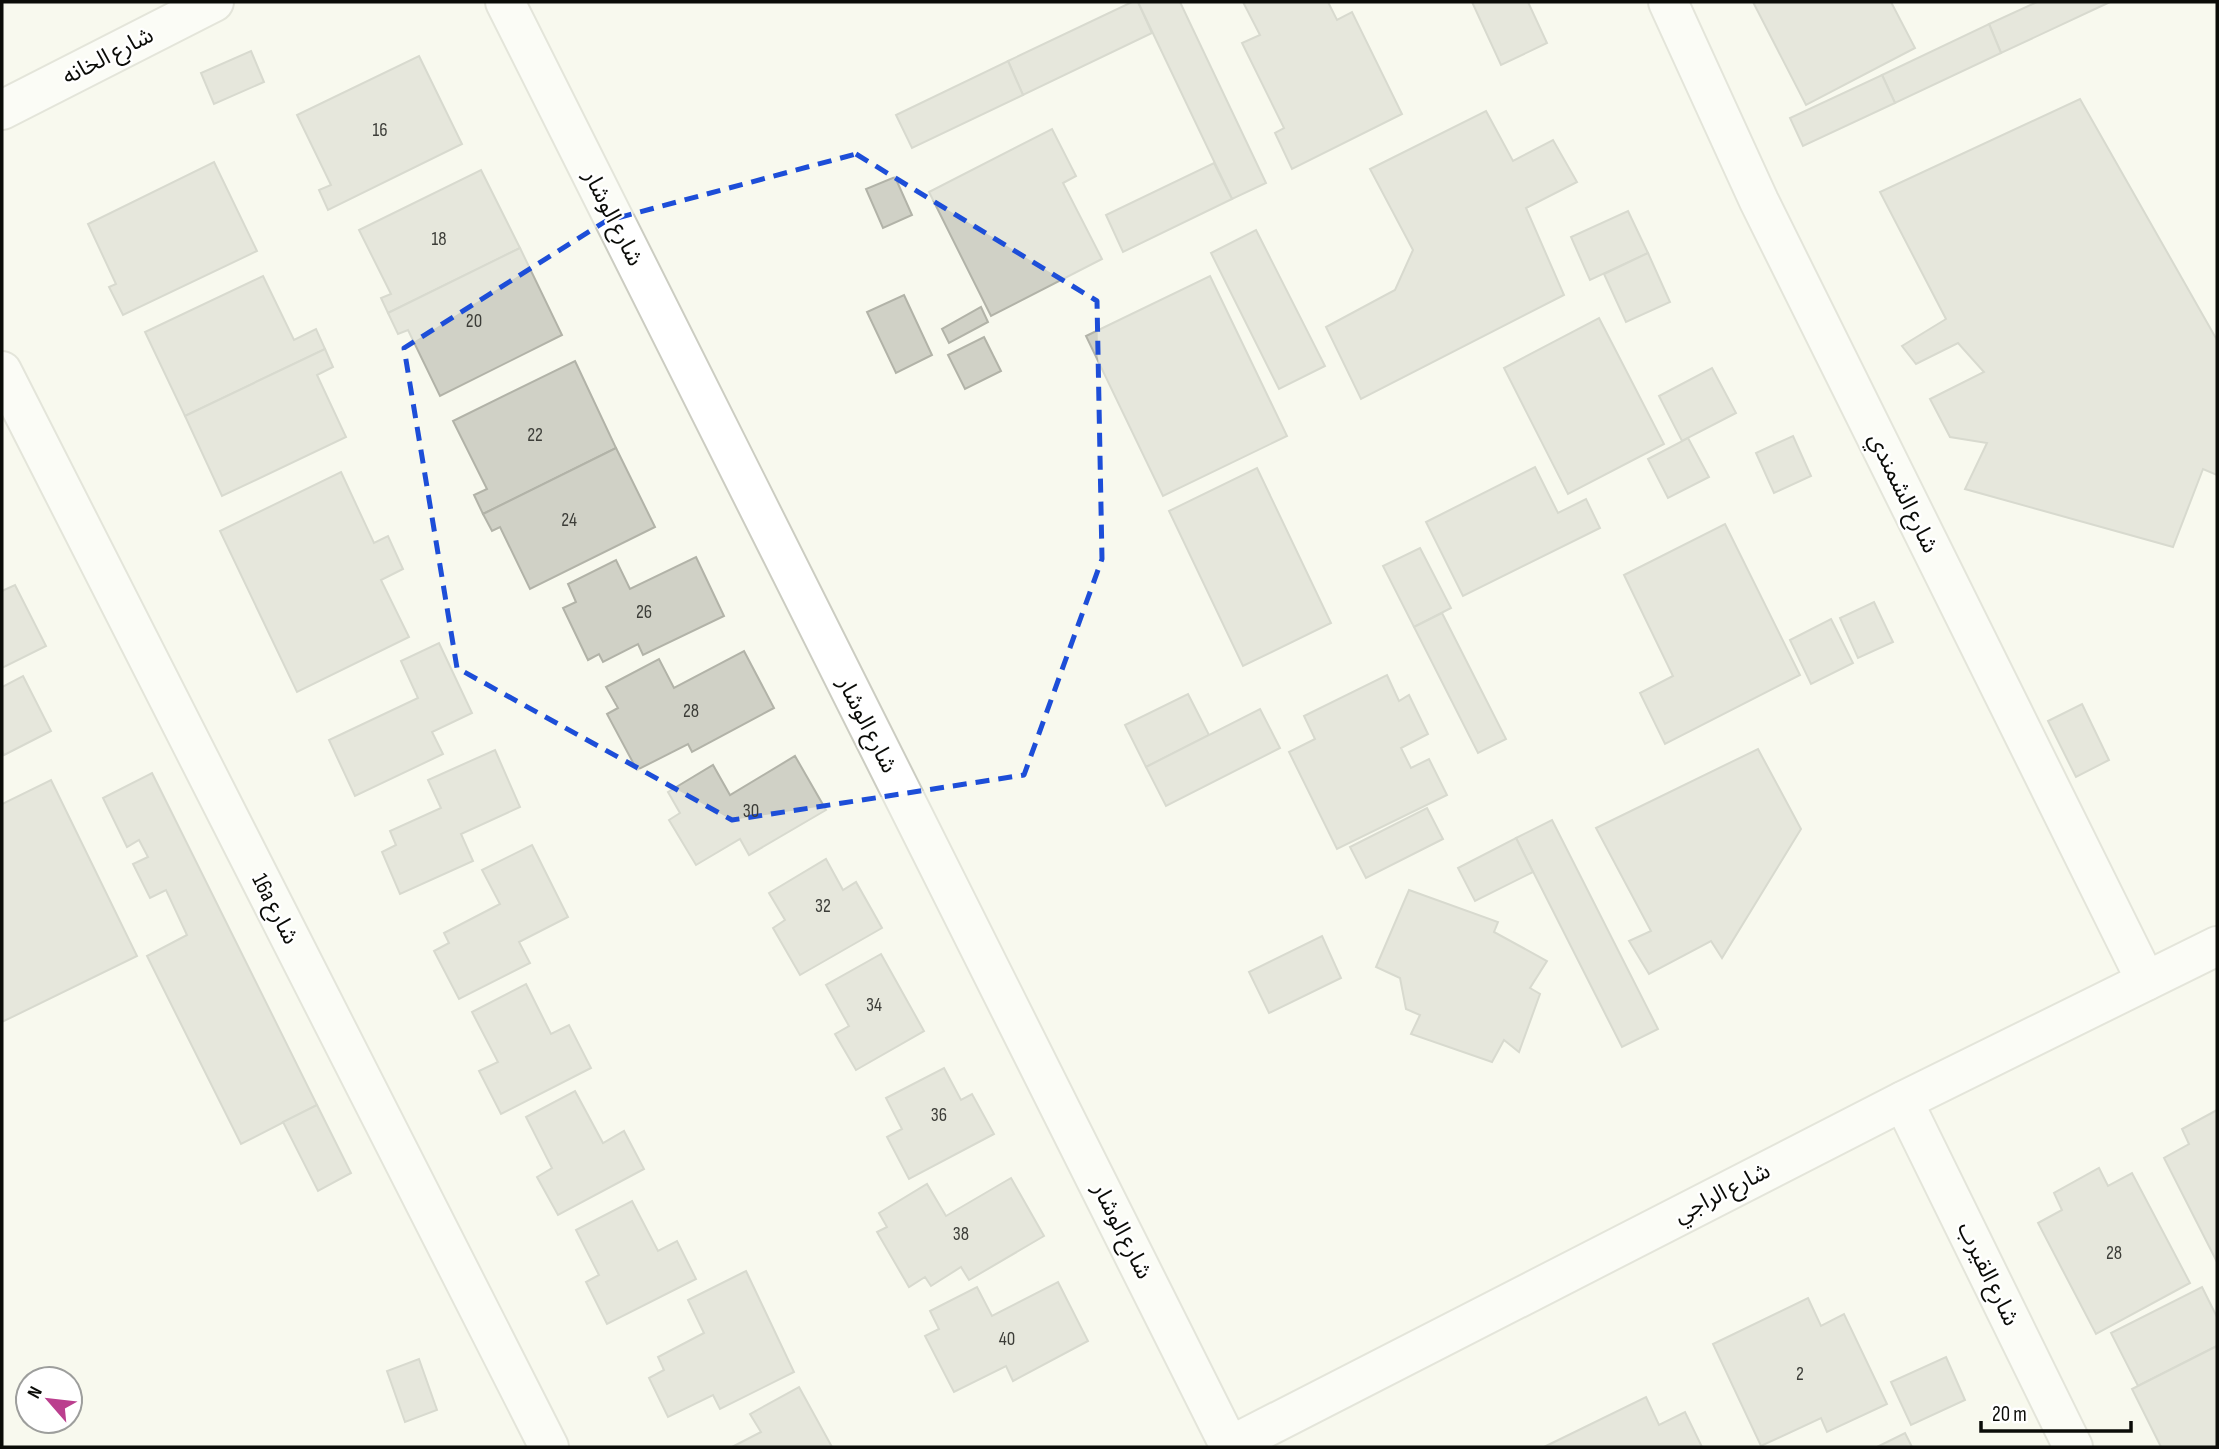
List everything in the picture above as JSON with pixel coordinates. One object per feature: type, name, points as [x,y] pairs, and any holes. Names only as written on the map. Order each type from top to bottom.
[{"type":"street","name":"شارع الخانه","points":[[2,110],[214,2]]},
{"type":"street","name":"شارع الوشار","points":[[505,2],[1230,1447]]},
{"type":"street","name":"شارع الشمندي","points":[[1668,2],[1759,201],[2146,981]]},
{"type":"street","name":"16a شارع","points":[[2,371],[549,1447]]},
{"type":"street","name":"شارع الراجي","points":[[1230,1447],[1903,1101],[2217,946]]},
{"type":"street","name":"شارع القيرب","points":[[1903,1101],[2073,1447]]},
{"type":"highlighted area","points":[[856,154],[1097,301],[1102,559],[1024,775],[732,820],[457,668],[404,348],[606,221]]},
{"type":"building","points":[[1132,2],[1138,2],[1152,33],[1023,95],[1008,61]]},
{"type":"building","points":[[1138,2],[1180,2],[1266,183],[1232,199]]},
{"type":"building","points":[[1243,2],[1328,2],[1337,20],[1352,12],[1402,114],[1292,169],[1275,133],[1284,128],[1242,43],[1260,35]]},
{"type":"building","points":[[1472,2],[1528,2],[1547,43],[1501,65]]},
{"type":"building","points":[[1753,2],[1891,2],[1915,48],[1806,105]]},
{"type":"building","points":[[2037,2],[2110,2],[2001,53],[1989,24]]},
{"type":"building","points":[[1989,24],[2001,53],[1895,103],[1882,75]]},
{"type":"building","points":[[251,51],[264,82],[214,104],[201,73]]},
{"type":"building","points":[[419,56],[462,144],[328,210],[319,190],[331,185],[297,115]]},
{"type":"building","points":[[1008,61],[1023,95],[912,148],[896,115]]},
{"type":"building","points":[[1882,75],[1895,103],[1803,146],[1790,118]]},
{"type":"building","points":[[2080,99],[2217,340],[2217,475],[2203,469],[2173,547],[1965,489],[1987,443],[1950,437],[1930,399],[1984,372],[1958,343],[1916,364],[1902,346],[1946,319],[1880,192]]},
{"type":"building","points":[[1486,111],[1513,161],[1553,140],[1577,182],[1526,208],[1564,295],[1361,399],[1326,327],[1395,290],[1413,250],[1370,169]]},
{"type":"building","points":[[1052,129],[1076,176],[1063,183],[1102,259],[991,316],[929,192]]},
{"type":"building","points":[[214,162],[257,251],[123,315],[109,287],[116,284],[88,224]]},
{"type":"building","points":[[1214,163],[1232,199],[1123,252],[1106,215]]},
{"type":"building","points":[[481,170],[520,248],[388,313],[381,298],[391,294],[359,230]]},
{"type":"building","points":[[895,177],[912,215],[883,228],[866,189]]},
{"type":"building","points":[[1628,211],[1648,253],[1590,280],[1571,237]]},
{"type":"building","points":[[1256,230],[1325,366],[1279,389],[1211,253]]},
{"type":"building","points":[[520,248],[562,335],[440,396],[408,330],[398,334],[388,313]]},
{"type":"building","points":[[1648,253],[1670,302],[1626,322],[1604,274]]},
{"type":"building","points":[[263,276],[294,340],[316,329],[325,349],[185,416],[145,332]]},
{"type":"building","points":[[1210,276],[1287,436],[1163,496],[1086,336]]},
{"type":"building","points":[[904,295],[932,355],[896,373],[867,312]]},
{"type":"building","points":[[981,307],[988,322],[949,343],[942,329]]},
{"type":"building","points":[[1599,318],[1664,444],[1568,494],[1504,368]]},
{"type":"building","points":[[984,337],[1001,371],[965,389],[948,355]]},
{"type":"building","points":[[325,349],[333,367],[317,375],[346,437],[222,496],[185,416]]},
{"type":"building","points":[[575,361],[616,448],[483,514],[474,495],[487,489],[453,421]]},
{"type":"building","points":[[1712,368],[1736,413],[1682,441],[1659,396]]},
{"type":"building","points":[[1793,436],[1811,476],[1774,493],[1756,453]]},
{"type":"building","points":[[1688,438],[1709,477],[1668,498],[1648,459]]},
{"type":"building","points":[[616,448],[655,527],[530,589],[500,527],[492,531],[483,514]]},
{"type":"building","points":[[1535,467],[1558,513],[1586,499],[1600,528],[1463,596],[1426,522]]},
{"type":"building","points":[[1257,468],[1331,623],[1243,666],[1169,511]]},
{"type":"building","points":[[341,472],[374,543],[388,536],[403,569],[381,580],[409,637],[297,692],[220,531]]},
{"type":"building","points":[[1725,524],[1800,675],[1665,744],[1640,693],[1673,676],[1624,575]]},
{"type":"building","points":[[1420,548],[1451,608],[1414,627],[1383,566]]},
{"type":"building","points":[[696,557],[724,616],[643,655],[638,644],[603,662],[599,654],[588,660],[563,608],[576,602],[568,584],[616,560],[630,589]]},
{"type":"building","points":[[15,585],[46,646],[2,668],[2,591]]},
{"type":"building","points":[[1874,602],[1893,642],[1858,658],[1840,618]]},
{"type":"building","points":[[1442,613],[1506,739],[1478,753],[1414,627]]},
{"type":"building","points":[[1831,619],[1853,663],[1811,684],[1790,640]]},
{"type":"building","points":[[439,643],[472,713],[432,732],[443,754],[355,796],[329,740],[418,698],[401,661]]},
{"type":"building","points":[[744,651],[774,708],[692,752],[688,744],[637,770],[607,714],[618,708],[606,687],[659,659],[674,688]]},
{"type":"building","points":[[1387,675],[1399,701],[1409,695],[1428,734],[1401,748],[1411,768],[1429,759],[1447,795],[1337,849],[1289,752],[1315,739],[1304,716]]},
{"type":"building","points":[[23,676],[51,731],[4,755],[2,687]]},
{"type":"building","points":[[1188,694],[1209,735],[1146,767],[1125,725]]},
{"type":"building","points":[[2082,704],[2109,760],[2076,777],[2048,721]]},
{"type":"building","points":[[1260,709],[1280,748],[1166,806],[1146,767]]},
{"type":"building","points":[[1758,749],[1801,829],[1722,958],[1711,941],[1649,974],[1629,941],[1651,931],[1596,828]]},
{"type":"building","points":[[495,750],[520,807],[461,834],[473,861],[400,894],[382,852],[396,845],[390,831],[441,808],[428,780]]},
{"type":"building","points":[[795,756],[826,810],[749,855],[740,839],[696,865],[669,820],[680,813],[668,792],[713,765],[730,795]]},
{"type":"building","points":[[152,773],[317,1105],[241,1144],[147,956],[187,935],[166,890],[150,898],[133,864],[148,857],[139,840],[127,847],[103,798]]},
{"type":"building","points":[[51,780],[137,956],[2,1022],[2,804]]},
{"type":"building","points":[[1427,808],[1443,839],[1366,878],[1350,847]]},
{"type":"building","points":[[1552,820],[1658,1029],[1622,1047],[1516,838]]},
{"type":"building","points":[[1516,838],[1533,872],[1475,901],[1458,868]]},
{"type":"building","points":[[532,845],[568,917],[519,942],[530,963],[459,999],[434,951],[449,943],[444,933],[500,904],[482,870]]},
{"type":"building","points":[[826,859],[843,890],[856,882],[882,928],[800,975],[773,928],[785,920],[769,893]]},
{"type":"building","points":[[1409,890],[1498,922],[1494,932],[1547,961],[1530,988],[1540,994],[1519,1052],[1504,1040],[1492,1062],[1411,1034],[1420,1015],[1406,1009],[1400,978],[1376,967]]},
{"type":"building","points":[[1322,936],[1341,978],[1269,1013],[1249,972]]},
{"type":"building","points":[[881,954],[924,1031],[856,1070],[835,1034],[849,1026],[826,985]]},
{"type":"building","points":[[526,984],[551,1034],[569,1025],[591,1068],[501,1114],[479,1071],[498,1062],[472,1012]]},
{"type":"building","points":[[944,1068],[961,1100],[972,1094],[994,1134],[909,1179],[887,1137],[902,1129],[886,1098]]},
{"type":"building","points":[[575,1091],[603,1143],[624,1131],[644,1169],[558,1215],[537,1177],[552,1168],[526,1117]]},
{"type":"building","points":[[317,1105],[351,1173],[318,1191],[283,1122]]},
{"type":"building","points":[[2217,1110],[2217,1262],[2164,1158],[2189,1144],[2182,1129]]},
{"type":"building","points":[[2099,1168],[2108,1186],[2132,1173],[2190,1283],[2096,1334],[2038,1223],[2062,1210],[2054,1193]]},
{"type":"building","points":[[1011,1178],[1044,1236],[969,1280],[961,1267],[931,1286],[925,1277],[909,1287],[877,1232],[887,1227],[879,1213],[927,1184],[946,1216]]},
{"type":"building","points":[[632,1201],[658,1251],[677,1241],[696,1279],[607,1324],[586,1282],[599,1275],[576,1230]]},
{"type":"building","points":[[746,1271],[794,1372],[720,1409],[713,1395],[668,1417],[649,1378],[664,1370],[658,1357],[704,1333],[688,1300]]},
{"type":"building","points":[[1058,1282],[1088,1341],[1013,1381],[1006,1366],[954,1392],[925,1336],[939,1329],[930,1311],[977,1287],[992,1316]]},
{"type":"building","points":[[2202,1287],[2217,1317],[2217,1346],[2138,1386],[2111,1333]]},
{"type":"building","points":[[1808,1298],[1821,1326],[1844,1314],[1887,1404],[1827,1432],[1821,1418],[1761,1446],[1713,1344]]},
{"type":"building","points":[[2217,1346],[2217,1447],[2161,1447],[2132,1389]]},
{"type":"building","points":[[1946,1357],[1965,1400],[1911,1425],[1891,1382]]},
{"type":"building","points":[[419,1359],[437,1410],[405,1422],[387,1371]]},
{"type":"building","points":[[799,1387],[832,1447],[732,1447],[761,1432],[750,1414]]},
{"type":"building","points":[[1646,1397],[1659,1425],[1685,1412],[1702,1447],[1544,1447]]},
{"type":"building","points":[[1905,1433],[1912,1447],[1877,1447]]}]
